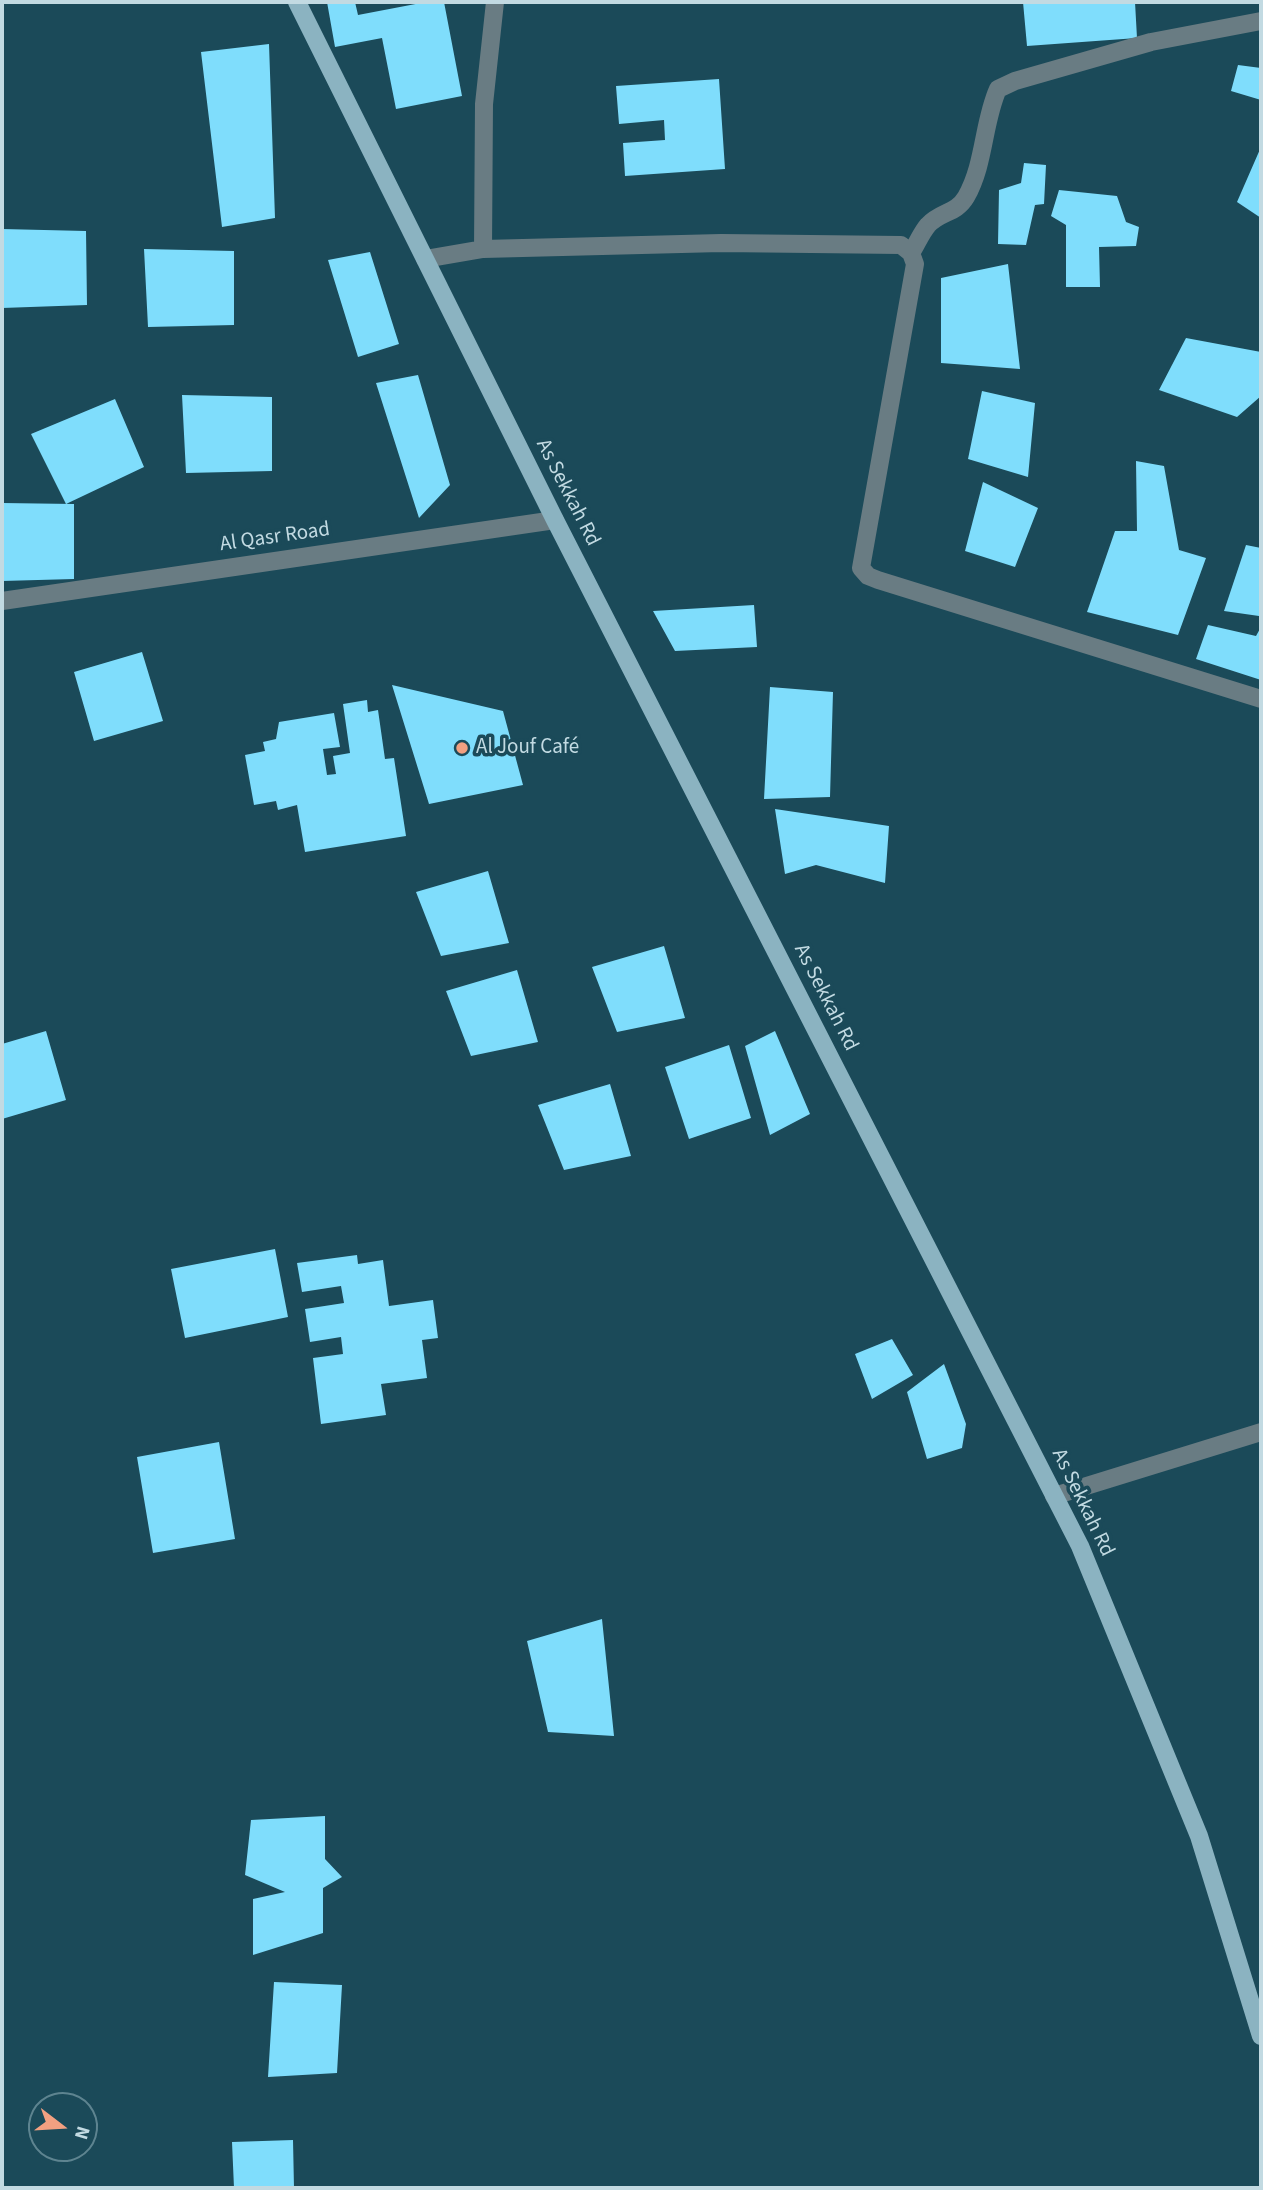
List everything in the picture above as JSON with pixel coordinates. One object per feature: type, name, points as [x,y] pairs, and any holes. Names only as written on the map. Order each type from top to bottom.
[{"type":"main road","name":"As Sekkah Rd","points":[[297,2],[555,520],[1080,1546],[1199,1836],[1261,2036]]},
{"type":"street","points":[[483,249],[484,104],[495,2]]},
{"type":"street","points":[[911,253],[928,226],[940,215],[957,209],[967,195],[998,89],[1015,81],[1151,42],[1261,21]]},
{"type":"street","points":[[425,259],[483,249],[762,244],[901,245],[911,253],[915,264],[861,568],[868,576],[878,580],[1261,699]]},
{"type":"street","name":"Al Qasr Road","points":[[2,601],[555,520]]},
{"type":"street","points":[[1054,1496],[1261,1432]]},
{"type":"building","points":[[327,2],[355,2],[358,15],[426,2],[444,2],[462,96],[396,109],[382,38],[335,47]]},
{"type":"building","points":[[1023,2],[1135,2],[1137,38],[1027,46]]},
{"type":"building","points":[[269,44],[275,218],[222,227],[201,52]]},
{"type":"building","points":[[1238,65],[1261,68],[1261,100],[1231,91]]},
{"type":"building","points":[[719,79],[725,169],[625,176],[623,143],[665,140],[664,120],[619,124],[616,86]]},
{"type":"building","points":[[1261,147],[1261,218],[1237,202]]},
{"type":"building","points":[[1024,163],[1046,165],[1044,204],[1035,205],[1026,245],[998,244],[999,190],[1021,183]]},
{"type":"building","points":[[1059,190],[1117,196],[1126,222],[1139,227],[1136,246],[1099,247],[1100,287],[1066,287],[1066,225],[1051,216]]},
{"type":"building","points":[[2,229],[86,231],[87,305],[2,308]]},
{"type":"building","points":[[144,249],[234,251],[234,325],[148,327]]},
{"type":"building","points":[[370,252],[399,344],[358,357],[328,260]]},
{"type":"building","points":[[1008,264],[1020,369],[941,363],[941,278]]},
{"type":"building","points":[[1186,338],[1261,352],[1261,396],[1237,417],[1159,390]]},
{"type":"building","points":[[418,375],[450,485],[419,518],[376,383]]},
{"type":"building","points":[[982,391],[1035,403],[1028,477],[968,459]]},
{"type":"building","points":[[182,395],[272,397],[272,471],[186,473]]},
{"type":"building","points":[[115,399],[144,467],[66,504],[31,434]]},
{"type":"building","points":[[1136,461],[1164,466],[1179,550],[1206,558],[1178,635],[1087,612],[1115,531],[1137,531]]},
{"type":"building","points":[[983,482],[1038,508],[1015,567],[965,551]]},
{"type":"building","points":[[2,503],[74,504],[74,579],[2,581]]},
{"type":"building","points":[[1246,545],[1261,548],[1259,616],[1224,611]]},
{"type":"building","points":[[754,605],[757,647],[675,651],[653,611]]},
{"type":"building","points":[[1208,625],[1256,636],[1261,627],[1261,680],[1196,659]]},
{"type":"building","points":[[142,652],[163,721],[94,741],[74,672]]},
{"type":"building","name":"Al Jouf Café","points":[[392,685],[503,711],[523,785],[429,804]]},
{"type":"building","points":[[770,687],[833,692],[830,797],[764,799]]},
{"type":"building","points":[[367,700],[368,712],[378,710],[385,759],[394,758],[406,836],[305,852],[297,805],[278,810],[276,801],[254,805],[245,755],[265,751],[263,742],[276,739],[279,722],[334,713],[340,747],[323,749],[327,775],[336,774],[333,756],[350,753],[343,704]]},
{"type":"building","points":[[775,809],[889,826],[885,883],[816,865],[785,874]]},
{"type":"building","points":[[488,871],[509,943],[441,956],[416,892]]},
{"type":"building","points":[[664,946],[685,1018],[617,1032],[592,967]]},
{"type":"building","points":[[517,970],[538,1042],[471,1056],[446,991]]},
{"type":"building","points":[[46,1031],[66,1100],[2,1119],[2,1044]]},
{"type":"building","points":[[775,1031],[810,1114],[770,1135],[745,1046]]},
{"type":"building","points":[[729,1045],[751,1118],[689,1139],[665,1067]]},
{"type":"building","points":[[610,1084],[631,1156],[564,1170],[538,1105]]},
{"type":"building","points":[[275,1249],[288,1317],[185,1338],[171,1269]]},
{"type":"building","points":[[357,1255],[358,1264],[383,1260],[389,1306],[433,1300],[438,1338],[422,1340],[427,1378],[381,1384],[386,1415],[321,1424],[313,1358],[343,1354],[341,1337],[310,1342],[305,1309],[344,1303],[341,1286],[302,1292],[297,1263]]},
{"type":"building","points":[[892,1339],[913,1375],[872,1399],[855,1354]]},
{"type":"building","points":[[944,1364],[966,1424],[962,1448],[927,1459],[907,1392]]},
{"type":"building","points":[[219,1442],[235,1539],[153,1553],[137,1457]]},
{"type":"building","points":[[602,1619],[614,1736],[548,1732],[527,1641]]},
{"type":"building","points":[[325,1816],[325,1859],[342,1877],[323,1888],[323,1933],[253,1955],[253,1899],[285,1892],[245,1875],[251,1820]]},
{"type":"building","points":[[274,1982],[342,1985],[337,2073],[268,2077]]},
{"type":"building","points":[[293,2140],[294,2188],[234,2188],[232,2142]]},
{"type":"place","name":"Al Jouf Café","points":[[462,748]]}]
